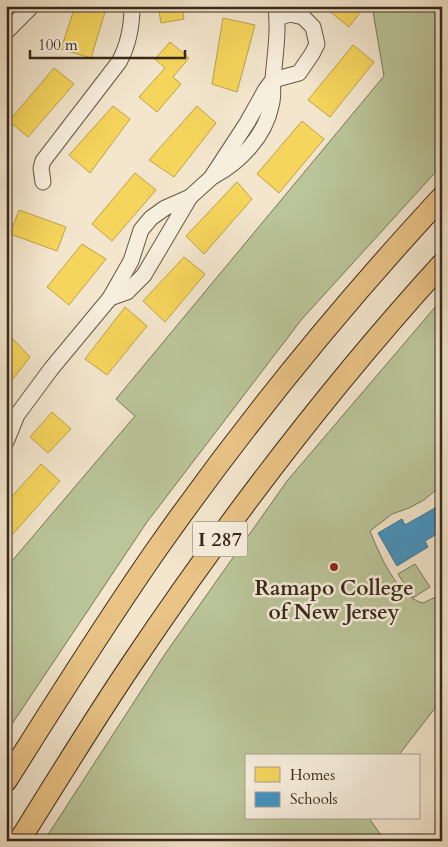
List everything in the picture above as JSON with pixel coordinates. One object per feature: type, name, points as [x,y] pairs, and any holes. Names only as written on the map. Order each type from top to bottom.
[{"type":"highway","name":"I 287","points":[[6,780],[105,626],[204,484],[257,414],[325,331],[442,197]]},
{"type":"highway","name":"I 287","points":[[19,841],[131,665],[230,526],[322,405],[442,264]]},
{"type":"street","points":[[6,32],[32,6]]},
{"type":"street","points":[[43,182],[41,168],[43,161],[119,62],[129,39],[132,6]]},
{"type":"street","points":[[110,298],[127,292],[144,275],[190,197],[210,178],[273,80],[278,39],[277,12],[303,17],[313,27],[317,44],[299,73],[273,80]]},
{"type":"street","points":[[6,442],[12,417],[110,298],[131,261],[141,230],[151,218],[165,208],[190,197]]},
{"type":"green space","points":[[372,6],[442,6],[442,165],[302,319],[147,522],[6,733],[6,568],[135,416],[116,399],[384,76]]},
{"type":"green space","name":"Ramapo College of New Jersey","points":[[442,299],[442,485],[424,500],[392,514],[370,531],[390,573],[405,592],[423,603],[442,594],[442,699],[400,754],[245,754],[245,820],[370,820],[385,841],[44,841],[165,654],[287,481]]},
{"type":"green space","points":[[415,564],[430,587],[413,598],[398,574]]},
{"type":"building: Homes","points":[[75,6],[87,6],[105,12],[91,58],[61,49]]},
{"type":"building: Homes","points":[[158,6],[182,6],[184,19],[161,23]]},
{"type":"building: Homes","points":[[323,6],[365,6],[349,27]]},
{"type":"building: Homes","points":[[223,18],[255,25],[237,92],[212,84]]},
{"type":"building: Homes","points":[[170,42],[189,58],[173,77],[181,84],[157,112],[139,97],[165,68],[155,59]]},
{"type":"building: Homes","points":[[353,45],[374,62],[330,117],[308,100]]},
{"type":"building: Homes","points":[[54,68],[74,84],[28,137],[9,121]]},
{"type":"building: Homes","points":[[113,106],[130,119],[90,173],[69,155]]},
{"type":"building: Homes","points":[[197,106],[216,123],[174,177],[149,160]]},
{"type":"building: Homes","points":[[302,121],[324,139],[279,193],[257,174]]},
{"type":"building: Homes","points":[[135,173],[156,190],[112,241],[92,224]]},
{"type":"building: Homes","points":[[237,182],[252,199],[204,254],[186,236]]},
{"type":"building: Homes","points":[[19,210],[66,227],[57,251],[10,234]]},
{"type":"building: Homes","points":[[82,244],[106,259],[69,305],[47,287]]},
{"type":"building: Homes","points":[[184,257],[205,274],[165,322],[143,301]]},
{"type":"building: Homes","points":[[125,307],[147,326],[107,375],[85,359]]},
{"type":"building: Homes","points":[[11,337],[30,357],[6,388],[6,343]]},
{"type":"building: Homes","points":[[52,412],[71,429],[48,453],[30,437]]},
{"type":"building: Homes","points":[[41,464],[60,481],[11,536],[6,532],[6,503]]},
{"type":"building: Schools","points":[[442,504],[442,531],[425,541],[428,547],[397,566],[378,533],[402,519],[405,525]]},
{"type":"place","name":"Ramapo College of New Jersey","points":[[334,567]]}]
